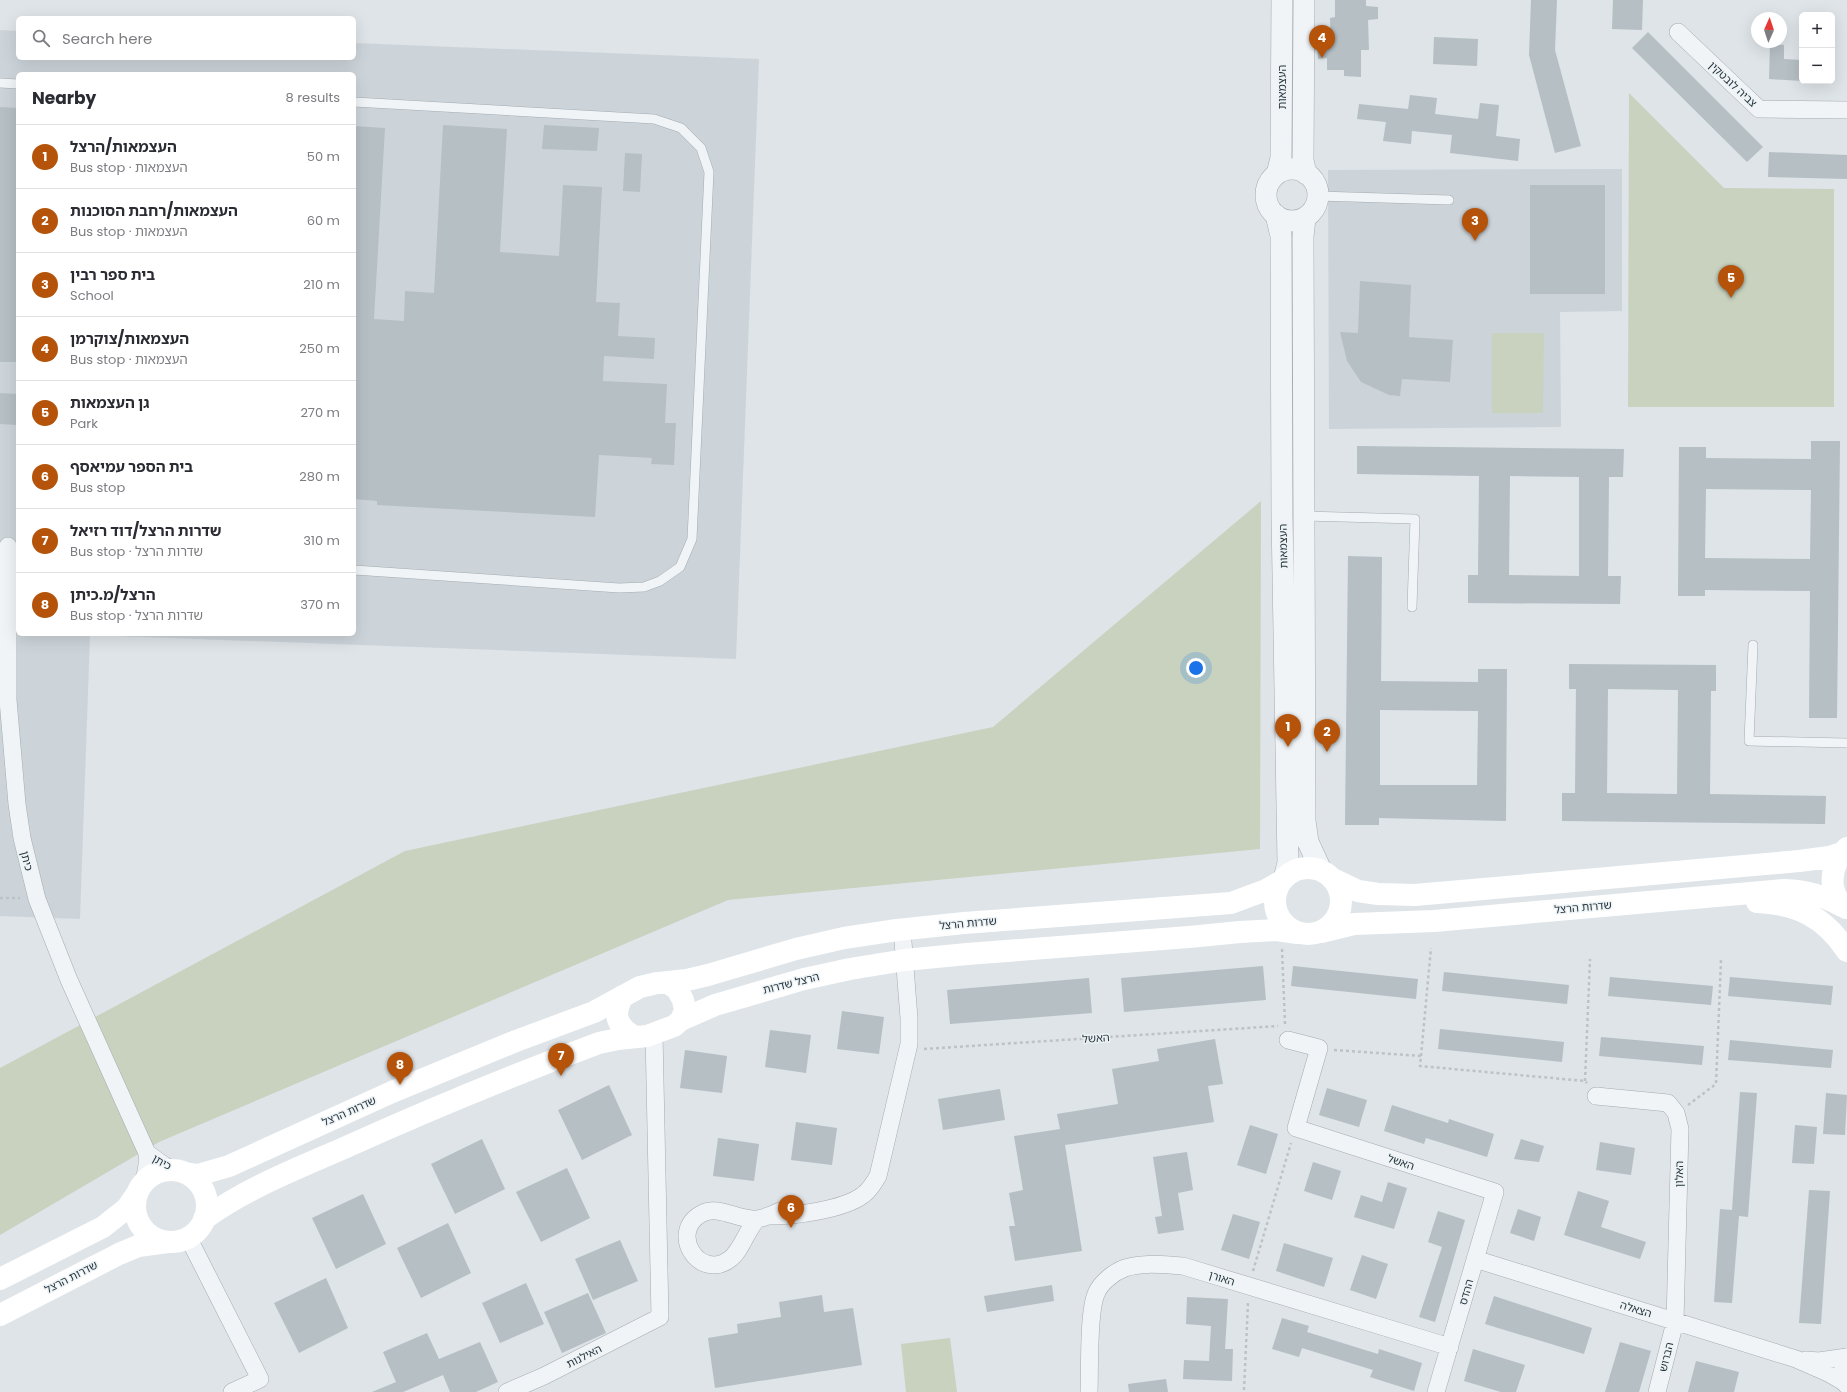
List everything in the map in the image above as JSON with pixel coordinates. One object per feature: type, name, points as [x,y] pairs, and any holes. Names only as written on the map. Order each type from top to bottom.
[{"type":"main road","points":[[1289,932],[1288,928],[1280,921],[1274,902],[1276,892],[1282,880],[1292,872],[1301,868],[1311,868],[1358,891],[1378,894],[1415,895],[1798,861],[1829,857],[1846,849]]},
{"type":"main road","points":[[1845,907],[1836,896],[1832,874],[1836,863],[1846,849]]},
{"type":"main road","points":[[905,960],[1240,932],[1289,932],[1305,935],[1321,932],[1330,927],[1337,919],[1341,910],[1342,899],[1340,889],[1328,875]]},
{"type":"main road","name":"שדרות הרצל","points":[[657,983],[687,980],[752,961],[837,940],[902,929],[964,922],[1231,903],[1266,890],[1282,880]]},
{"type":"main road","name":"שדרות הרצל","points":[[1321,932],[1354,924],[1442,920],[1784,890],[1802,890],[1821,895],[1845,907]]},
{"type":"main road","points":[[1690,898],[1773,903],[1792,906],[1806,911],[1819,920],[1847,951]]},
{"type":"main road","name":"הרצל שדרות","points":[[681,1020],[715,1005],[789,983],[850,969],[905,960]]},
{"type":"main road","points":[[204,1219],[242,1194],[412,1118],[528,1070],[599,1043],[645,1035],[674,1026],[681,1020],[685,1010],[683,1000],[677,989],[668,983],[657,983],[640,987],[623,996],[616,1007],[616,1015],[626,1032],[645,1035]]},
{"type":"main road","name":"שדרות הרצל","points":[[182,1172],[198,1175],[229,1166],[392,1092],[509,1044],[594,1012],[623,996]]},
{"type":"main road","points":[[0,1279],[103,1227],[127,1208],[139,1188],[148,1178],[158,1172],[168,1170],[182,1172],[194,1178],[202,1187],[206,1197],[207,1208],[204,1219],[198,1230],[178,1239],[156,1239],[147,1233],[140,1224],[136,1214],[135,1202],[139,1188]]},
{"type":"main road","name":"שדרות הרצל","points":[[0,1314],[119,1254],[138,1246],[178,1239]]},
{"type":"street","name":"העצמאות","points":[[1277,174],[1281,158],[1282,0]]},
{"type":"street","name":"העצמאות","points":[[1304,0],[1303,160],[1306,174]]},
{"type":"street","name":"צביה לובטקין","points":[[1678,32],[1759,109],[1847,110]]},
{"type":"street","points":[[1291,169],[1306,174],[1312,179],[1317,187],[1318,196],[1316,205],[1311,212],[1304,218],[1296,221],[1287,221],[1276,215],[1268,205],[1266,197],[1270,181],[1277,174],[1291,169]]},
{"type":"street","name":"העצמאות","points":[[1276,215],[1280,227],[1281,244],[1282,516],[1288,863],[1282,880]]},
{"type":"street","name":"העצמאות","points":[[1304,218],[1305,821],[1308,842],[1328,875]]},
{"type":"street","name":"כיתן","points":[[9,546],[8,700],[17,804],[22,838],[37,899],[69,980],[146,1153],[148,1164],[146,1176],[139,1188]]},
{"type":"street","points":[[763,1217],[792,1207],[854,1192],[875,1181],[884,1154],[907,1050],[909,1018],[902,929]]},
{"type":"street","name":"האילנות","points":[[507,1392],[544,1376],[660,1317],[645,1035]]},
{"type":"street","points":[[1288,1040],[1319,1048],[1296,1128]]},
{"type":"street","points":[[1596,1096],[1668,1103],[1676,1113]]},
{"type":"street","name":"האלון","points":[[1675,1322],[1680,1129],[1676,1113]]},
{"type":"street","name":"האשל","points":[[1296,1128],[1495,1192]]},
{"type":"street","name":"כיתן","points":[[146,1153],[164,1166],[182,1172]]},
{"type":"street","name":"ההדס","points":[[1436,1392],[1495,1192]]},
{"type":"street","points":[[178,1239],[260,1380],[232,1392]]},
{"type":"street","name":"הצאלה","points":[[1475,1259],[1796,1359],[1847,1383]]},
{"type":"street","name":"האורן","points":[[1089,1392],[1092,1314],[1096,1294],[1106,1279],[1125,1268],[1154,1264],[1183,1266],[1450,1347]]},
{"type":"street","name":"הברוש","points":[[1657,1392],[1675,1322]]},
{"type":"street","points":[[1847,1358],[1845,1369],[1847,1383]]},
{"type":"street","name":"הצאלה","points":[[1796,1359],[1819,1361],[1847,1358]]},
{"type":"lane","points":[[0,82],[16,84]]},
{"type":"lane","points":[[356,102],[654,119],[681,128],[701,148],[709,172],[692,539],[680,566],[654,583],[644,587],[619,588],[356,570]]},
{"type":"lane","points":[[1318,196],[1449,200]]},
{"type":"lane","points":[[1304,516],[1415,519],[1412,607]]},
{"type":"lane","points":[[1753,645],[1749,742],[1847,743]]},
{"type":"path","name":"האשל","points":[[907,1050],[1285,1026],[1289,932]]},
{"type":"path","points":[[1431,948],[1420,1066],[1585,1081]]},
{"type":"path","points":[[1590,959],[1585,1081],[1596,1096]]},
{"type":"path","points":[[1676,1113],[1716,1084],[1721,960]]},
{"type":"path","points":[[1319,1048],[1421,1056]]},
{"type":"path","points":[[1244,1390],[1249,1286],[1296,1128]]},
{"type":"shaded area","points":[[0,30],[16,31],[16,60],[356,60],[356,43],[759,59],[736,659],[117,636],[356,636],[356,72],[16,72],[16,636],[90,636],[80,919],[0,916]]},
{"type":"shaded area","points":[[1622,169],[1622,311],[1560,312],[1561,427],[1329,429],[1328,170]]},
{"type":"green space","points":[[1629,93],[1724,188],[1834,189],[1834,407],[1628,407]]},
{"type":"green space","points":[[1492,333],[1544,333],[1543,413],[1492,413]]},
{"type":"green space","points":[[1261,501],[1260,849],[728,900],[159,1142],[0,1235],[0,1068],[405,851],[993,727]]},
{"type":"green space","points":[[950,1338],[957,1392],[906,1392],[901,1344]]},
{"type":"building","points":[[1335,0],[1366,0],[1366,6],[1378,7],[1378,19],[1368,20],[1369,50],[1361,50],[1361,77],[1344,76],[1344,70],[1327,70],[1327,58],[1318,59],[1317,44],[1331,44],[1330,18],[1335,17]]},
{"type":"building","points":[[1531,0],[1557,0],[1555,50],[1581,146],[1555,153],[1529,55]]},
{"type":"building","points":[[1613,0],[1643,0],[1642,30],[1612,29]]},
{"type":"building","points":[[1648,32],[1763,147],[1747,162],[1632,48]]},
{"type":"building","points":[[1434,37],[1478,39],[1477,66],[1433,64]]},
{"type":"building","points":[[1770,48],[1784,48],[1784,59],[1799,60],[1799,81],[1769,79]]},
{"type":"building","points":[[1410,95],[1437,98],[1435,114],[1478,119],[1480,103],[1499,105],[1496,136],[1520,139],[1518,161],[1450,153],[1452,135],[1412,131],[1411,144],[1383,141],[1386,122],[1357,119],[1359,104],[1408,109]]},
{"type":"building","points":[[0,107],[16,108],[16,362],[0,362]]},
{"type":"building","points":[[443,125],[507,129],[500,252],[559,256],[563,185],[602,187],[596,302],[620,303],[618,336],[655,338],[654,359],[604,356],[603,381],[667,384],[665,423],[676,423],[674,465],[651,464],[652,458],[599,455],[595,517],[377,505],[377,501],[356,499],[356,126],[385,128],[374,319],[404,321],[405,291],[434,293]]},
{"type":"building","points":[[544,125],[599,128],[597,151],[542,149]]},
{"type":"building","points":[[1769,152],[1847,155],[1847,179],[1768,177]]},
{"type":"building","points":[[625,153],[642,154],[640,192],[623,191]]},
{"type":"building","points":[[1530,185],[1605,185],[1605,294],[1530,294]]},
{"type":"building","points":[[1360,281],[1411,285],[1409,337],[1453,340],[1450,382],[1402,379],[1400,396],[1389,395],[1361,382],[1347,361],[1340,332],[1358,333]]},
{"type":"building","points":[[0,393],[16,394],[16,425],[0,424]]},
{"type":"building","points":[[1811,441],[1840,441],[1837,718],[1809,718],[1810,591],[1705,590],[1705,596],[1678,596],[1679,447],[1706,447],[1706,458],[1811,459]],"holes":[[[1706,489],[1811,490],[1810,559],[1705,558]]]},
{"type":"building","points":[[1357,446],[1624,449],[1623,477],[1609,477],[1608,576],[1621,576],[1620,604],[1468,603],[1468,575],[1478,575],[1479,476],[1357,474]],"holes":[[[1510,476],[1579,477],[1579,576],[1509,575]]]},
{"type":"building","points":[[1348,556],[1382,557],[1381,681],[1478,682],[1478,669],[1507,669],[1506,821],[1379,818],[1379,825],[1345,825]],"holes":[[[1380,710],[1478,711],[1477,785],[1380,785]]]},
{"type":"building","points":[[1569,664],[1716,665],[1716,691],[1711,691],[1710,794],[1826,796],[1825,824],[1562,821],[1562,793],[1575,793],[1576,689],[1569,689]],"holes":[[[1608,689],[1678,690],[1677,794],[1607,793]]]},
{"type":"building","points":[[1263,966],[1266,1000],[1124,1012],[1121,978]]},
{"type":"building","points":[[1293,966],[1418,979],[1416,999],[1291,986]]},
{"type":"building","points":[[1444,972],[1569,985],[1567,1004],[1442,991]]},
{"type":"building","points":[[1610,977],[1713,986],[1711,1005],[1608,996]]},
{"type":"building","points":[[1730,977],[1833,986],[1831,1005],[1728,996]]},
{"type":"building","points":[[1089,978],[1092,1013],[950,1024],[947,990]]},
{"type":"building","points":[[842,1011],[884,1017],[879,1054],[837,1049]]},
{"type":"building","points":[[1440,1029],[1564,1042],[1562,1062],[1438,1049]]},
{"type":"building","points":[[770,1030],[811,1035],[806,1073],[765,1067]]},
{"type":"building","points":[[1601,1037],[1704,1046],[1702,1065],[1599,1056]]},
{"type":"building","points":[[1215,1039],[1223,1084],[1208,1086],[1214,1122],[1065,1145],[1082,1251],[1015,1261],[1009,1226],[1015,1226],[1009,1193],[1023,1190],[1014,1136],[1060,1129],[1057,1114],[1118,1104],[1112,1069],[1159,1061],[1157,1049]]},
{"type":"building","points":[[1730,1040],[1833,1050],[1831,1068],[1728,1060]]},
{"type":"building","points":[[685,1050],[727,1056],[722,1093],[680,1088]]},
{"type":"building","points":[[609,1085],[632,1135],[582,1160],[558,1110]]},
{"type":"building","points":[[1327,1088],[1367,1100],[1359,1127],[1319,1115]]},
{"type":"building","points":[[1000,1089],[1005,1120],[943,1130],[938,1099]]},
{"type":"building","points":[[1740,1092],[1757,1093],[1748,1217],[1739,1216],[1732,1303],[1714,1302],[1720,1209],[1732,1210]]},
{"type":"building","points":[[1826,1093],[1847,1095],[1845,1135],[1823,1134]]},
{"type":"building","points":[[1392,1105],[1448,1123],[1449,1119],[1494,1134],[1487,1157],[1426,1138],[1424,1144],[1384,1131]]},
{"type":"building","points":[[796,1122],[837,1128],[832,1165],[791,1160]]},
{"type":"building","points":[[1250,1125],[1278,1134],[1266,1174],[1237,1165]]},
{"type":"building","points":[[1795,1125],[1817,1127],[1814,1164],[1792,1163]]},
{"type":"building","points":[[718,1138],[759,1144],[754,1181],[713,1176]]},
{"type":"building","points":[[482,1139],[505,1189],[455,1214],[431,1164]]},
{"type":"building","points":[[1521,1139],[1544,1146],[1539,1162],[1514,1159]]},
{"type":"building","points":[[1600,1142],[1635,1148],[1631,1175],[1596,1170]]},
{"type":"building","points":[[1187,1152],[1193,1190],[1178,1193],[1184,1230],[1158,1234],[1155,1217],[1162,1216],[1153,1157]]},
{"type":"building","points":[[1313,1162],[1341,1171],[1332,1200],[1304,1191]]},
{"type":"building","points":[[567,1168],[590,1218],[541,1242],[516,1192]]},
{"type":"building","points":[[1388,1182],[1407,1188],[1394,1229],[1354,1217],[1361,1195],[1382,1202]]},
{"type":"building","points":[[1809,1190],[1830,1191],[1821,1324],[1799,1323]]},
{"type":"building","points":[[1578,1191],[1609,1201],[1601,1227],[1646,1242],[1640,1259],[1564,1235]]},
{"type":"building","points":[[363,1194],[386,1244],[336,1269],[312,1218]]},
{"type":"building","points":[[1518,1209],[1541,1217],[1534,1241],[1510,1233]]},
{"type":"building","points":[[1438,1211],[1465,1220],[1435,1322],[1419,1317],[1442,1247],[1428,1242]]},
{"type":"building","points":[[1233,1214],[1260,1222],[1249,1259],[1221,1250]]},
{"type":"building","points":[[448,1223],[471,1273],[421,1298],[397,1248]]},
{"type":"building","points":[[620,1240],[638,1281],[593,1300],[575,1259]]},
{"type":"building","points":[[1284,1243],[1333,1258],[1324,1287],[1276,1271]]},
{"type":"building","points":[[1362,1255],[1388,1264],[1376,1299],[1350,1290]]},
{"type":"building","points":[[326,1278],[348,1328],[299,1353],[274,1303]]},
{"type":"building","points":[[526,1283],[544,1324],[500,1343],[482,1303]]},
{"type":"building","points":[[1052,1285],[1054,1301],[987,1312],[984,1296]]},
{"type":"building","points":[[588,1293],[606,1333],[562,1353],[544,1312]]},
{"type":"building","points":[[822,1295],[824,1312],[853,1308],[862,1365],[715,1388],[708,1338],[738,1333],[737,1324],[781,1317],[779,1302]]},
{"type":"building","points":[[1494,1296],[1592,1328],[1584,1354],[1485,1324]]},
{"type":"building","points":[[1187,1297],[1228,1299],[1225,1349],[1233,1349],[1232,1381],[1183,1379],[1184,1360],[1209,1361],[1211,1326],[1186,1324]]},
{"type":"building","points":[[1282,1318],[1309,1326],[1307,1332],[1378,1354],[1379,1349],[1422,1363],[1414,1391],[1370,1377],[1373,1370],[1302,1348],[1299,1357],[1272,1349]]},
{"type":"building","points":[[427,1333],[439,1359],[480,1342],[498,1382],[476,1392],[450,1392],[443,1375],[403,1392],[372,1392],[396,1382],[383,1352]]},
{"type":"building","points":[[1620,1342],[1651,1351],[1639,1392],[1605,1392]]},
{"type":"building","points":[[1473,1349],[1525,1365],[1516,1392],[1501,1392],[1464,1381]]},
{"type":"building","points":[[1696,1361],[1739,1372],[1734,1392],[1688,1392]]},
{"type":"building","points":[[1166,1379],[1168,1392],[1129,1392],[1128,1384]]},
{"type":"place","name":"העצמאות/צוקרמן","points":[[1322,58]]},
{"type":"place","name":"בית ספר רבין","points":[[1475,241]]},
{"type":"place","name":"גן העצמאות","points":[[1731,298]]},
{"type":"place","name":"העצמאות/הרצל","points":[[1288,747]]},
{"type":"place","name":"העצמאות/רחבת הסוכנות","points":[[1327,752]]},
{"type":"place","name":"שדרות הרצל/דוד רזיאל","points":[[561,1076]]},
{"type":"place","name":"הרצל/מ.כיתן","points":[[400,1085]]},
{"type":"place","name":"בית הספר עמיאסף","points":[[791,1228]]}]
